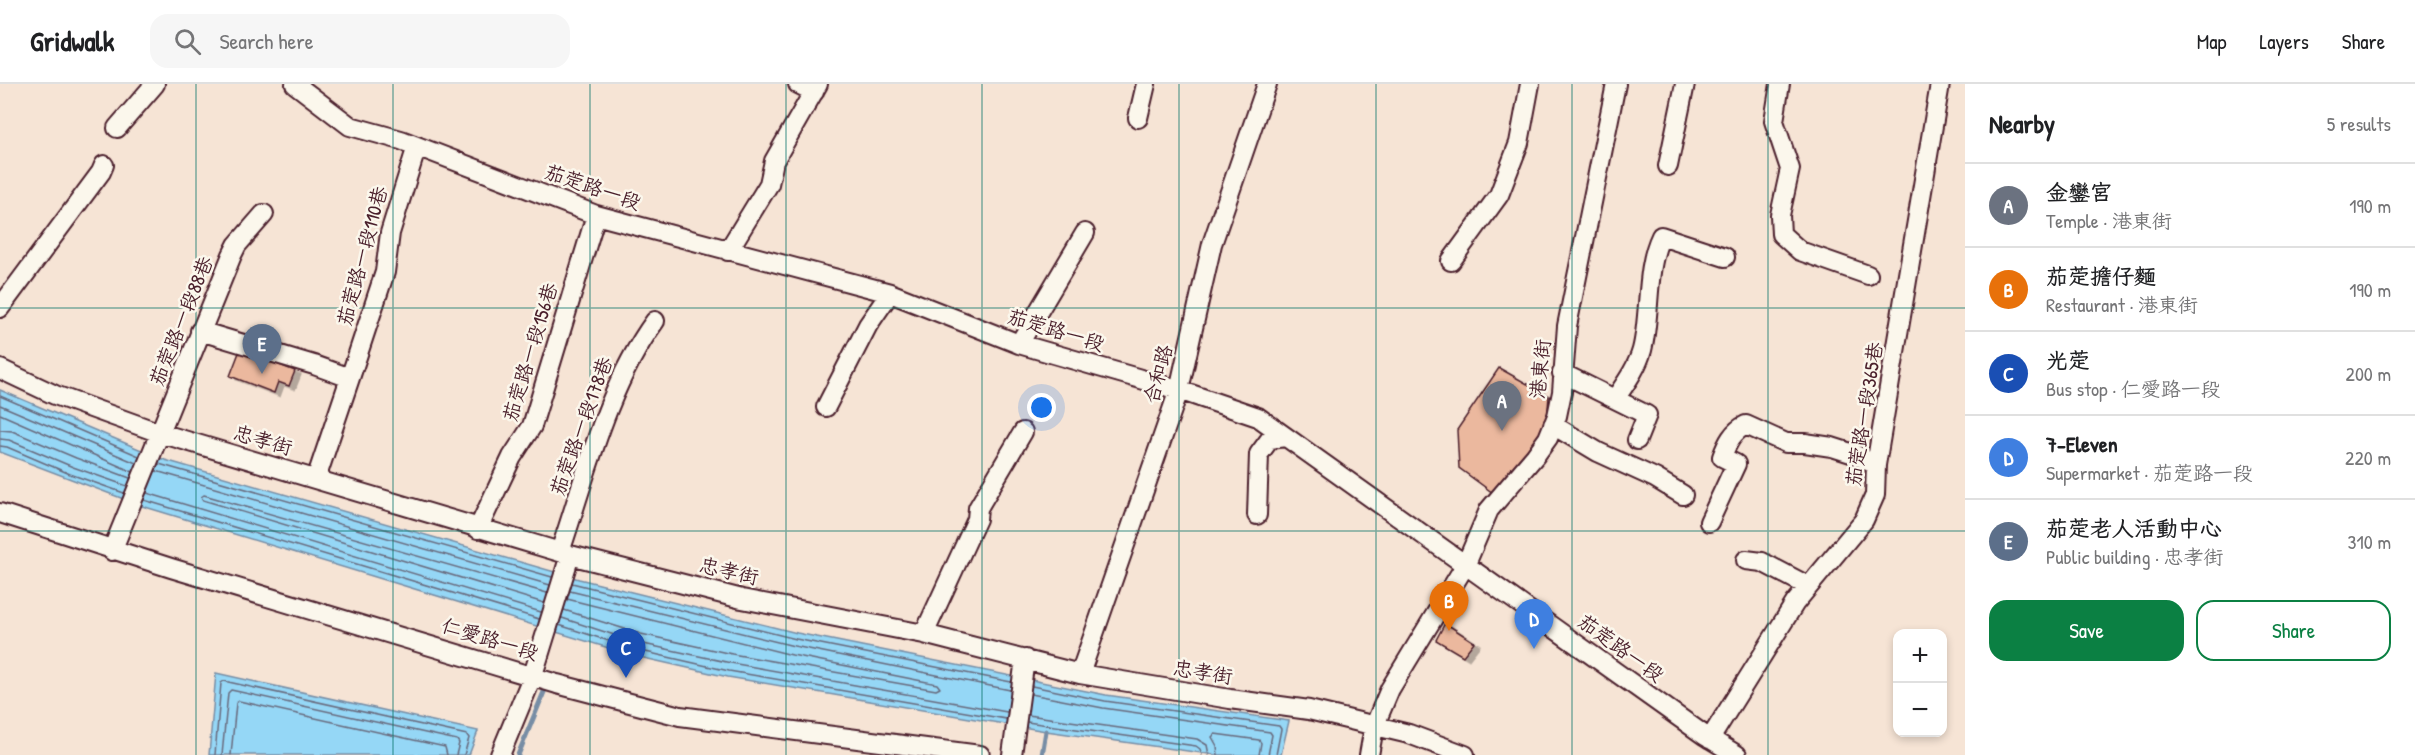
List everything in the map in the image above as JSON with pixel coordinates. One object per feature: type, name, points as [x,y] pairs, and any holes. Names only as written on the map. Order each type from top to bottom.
[{"type":"street","points":[[117,128],[155,84]]},
{"type":"street","name":"茄萣路一段","points":[[295,84],[350,126],[417,146],[596,215],[890,293],[1019,344],[1179,390],[1258,417],[1710,739],[1737,755]]},
{"type":"street","points":[[728,251],[769,184],[774,162],[816,88],[798,84]]},
{"type":"street","points":[[1138,118],[1146,84]]},
{"type":"street","name":"合和路","points":[[1080,674],[1179,390],[1212,244],[1267,84]]},
{"type":"street","points":[[1451,261],[1499,195],[1520,143],[1530,84]]},
{"type":"street","name":"港東街","points":[[1369,755],[1374,727],[1390,689],[1466,564],[1489,510],[1535,456],[1553,425],[1562,392],[1562,373],[1572,301],[1616,84]]},
{"type":"street","points":[[1668,166],[1685,84]]},
{"type":"street","points":[[1780,84],[1774,121],[1790,169],[1780,215],[1781,234],[1800,251],[1868,275]]},
{"type":"street","name":"茄萣路一段365巷","points":[[1710,739],[1808,586],[1864,520],[1875,495],[1876,465],[1940,84]]},
{"type":"street","name":"茄萣路一段110巷","points":[[316,479],[386,272],[390,233],[417,146]]},
{"type":"street","points":[[0,308],[68,219],[104,165]]},
{"type":"street","name":"茄萣路一段88巷","points":[[112,550],[237,245],[264,214]]},
{"type":"street","name":"茄萣路一段156巷","points":[[478,529],[512,457],[532,426],[596,215]]},
{"type":"street","points":[[1019,344],[1084,233]]},
{"type":"street","points":[[1615,399],[1633,372],[1642,349],[1653,268],[1661,236],[1725,257]]},
{"type":"street","points":[[826,407],[868,325],[890,293]]},
{"type":"street","name":"茄萣路一段178巷","points":[[500,755],[547,631],[565,559],[615,391],[628,360],[655,321]]},
{"type":"street","points":[[200,331],[350,378]]},
{"type":"street","name":"忠孝街","points":[[0,369],[55,395],[160,433],[478,529],[565,559],[742,599],[924,634],[1023,667],[1309,710],[1409,734],[1465,755]]},
{"type":"street","points":[[1562,373],[1647,415],[1637,440]]},
{"type":"street","points":[[1709,522],[1736,464],[1722,457],[1727,443],[1739,428],[1746,424],[1786,443],[1805,442],[1832,447],[1854,454],[1876,465]]},
{"type":"street","points":[[1553,425],[1598,452],[1655,478],[1683,495]]},
{"type":"street","points":[[924,634],[977,519],[978,508],[1023,432]]},
{"type":"street","points":[[1257,515],[1259,454],[1270,439],[1285,437]]},
{"type":"street","name":"仁愛路一段","points":[[0,513],[112,550],[532,675],[680,716],[980,755]]},
{"type":"street","points":[[1746,560],[1762,562],[1808,586]]},
{"type":"street","points":[[1012,755],[1023,667]]},
{"type":"water","points":[[0,390],[165,460],[579,579],[797,633],[1106,695],[1289,721],[1281,755],[1216,755],[1046,731],[728,677],[635,656],[142,506],[0,452]]},
{"type":"water","points":[[216,673],[478,731],[469,755],[209,755]]},
{"type":"building","points":[[240,350],[295,371],[289,386],[278,382],[274,393],[230,376]]},
{"type":"building","points":[[1499,368],[1549,396],[1546,432],[1493,493],[1459,468],[1457,430]]},
{"type":"building","points":[[1445,623],[1474,642],[1463,656],[1436,640]]},
{"type":"waterway","points":[[518,755],[544,692]]},
{"type":"waterway","points":[[1042,755],[1046,731]]},
{"type":"place","name":"茄萣老人活動中心","points":[[262,374]]},
{"type":"place","name":"金鑾宮","points":[[1502,431]]},
{"type":"place","name":"茄萣擔仔麵","points":[[1449,631]]},
{"type":"place","name":"7-Eleven","points":[[1534,649]]},
{"type":"place","name":"光萣","points":[[626,678]]}]
